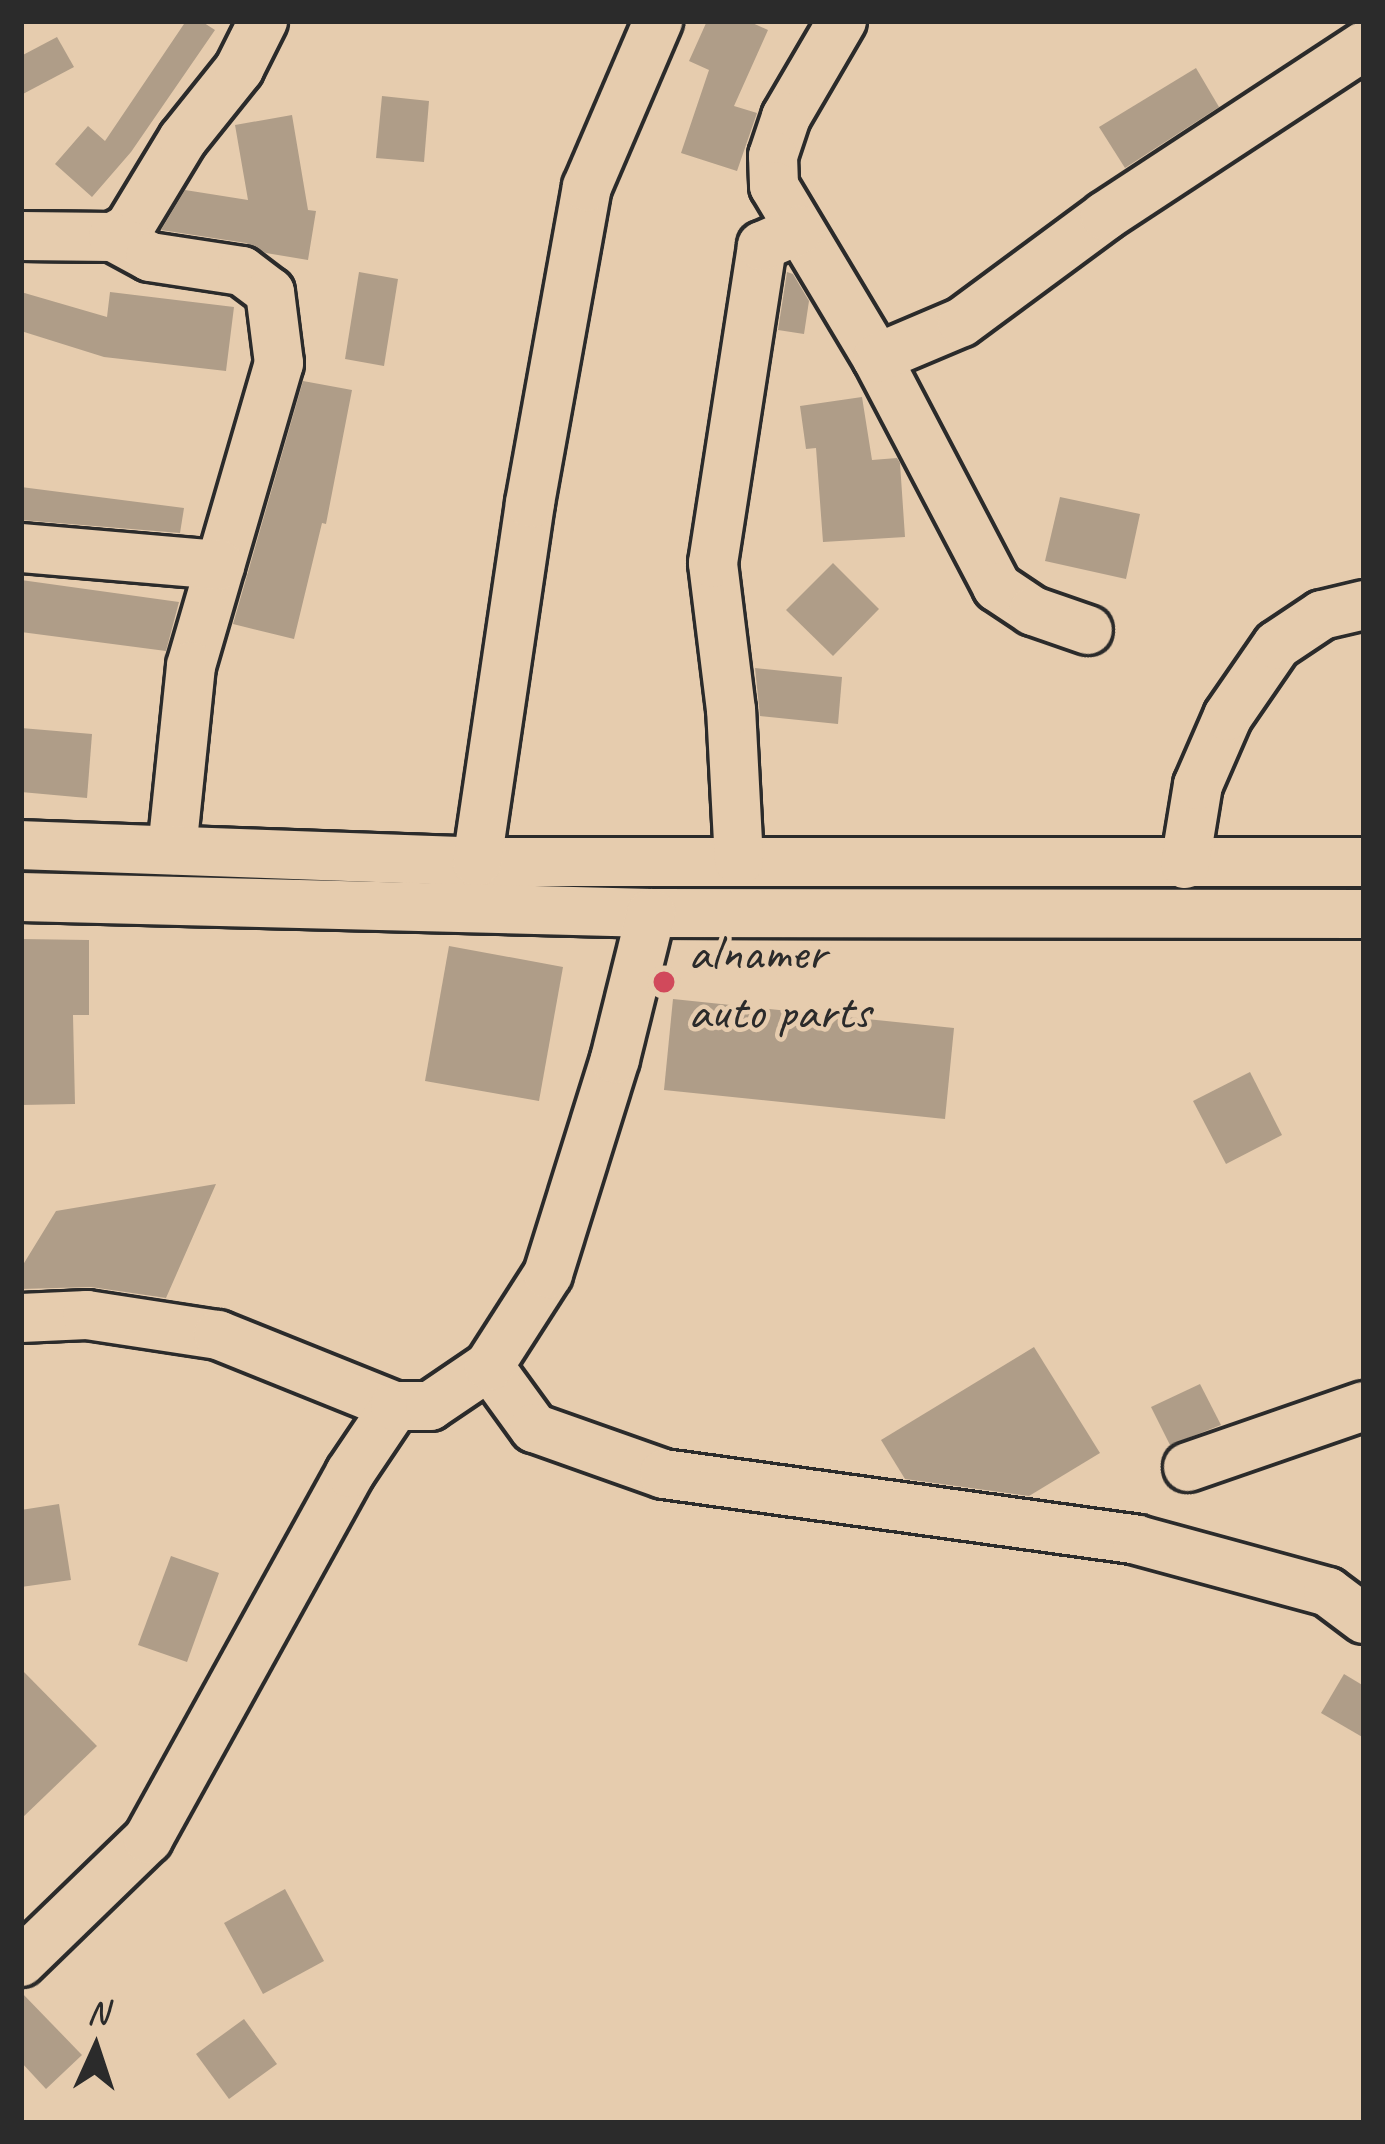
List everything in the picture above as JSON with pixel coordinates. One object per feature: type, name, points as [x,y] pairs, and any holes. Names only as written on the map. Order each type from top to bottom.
[{"type":"street","points":[[113,237],[129,228],[183,139],[239,69],[262,21]]},
{"type":"street","points":[[477,862],[530,503],[587,187],[658,21]]},
{"type":"street","points":[[842,21],[786,117],[773,156],[774,186],[877,358],[998,586],[1033,611],[1088,630]]},
{"type":"street","points":[[877,358],[962,322],[1105,216],[1364,46]]},
{"type":"street","points":[[739,861],[731,710],[713,562],[762,246],[799,230]]},
{"type":"street","points":[[21,236],[113,237],[150,257],[242,272],[271,292],[279,363],[190,666],[172,850]]},
{"type":"street","points":[[21,548],[220,565]]},
{"type":"street","points":[[1185,864],[1198,785],[1228,716],[1276,645],[1322,615],[1364,605]]},
{"type":"street","points":[[21,845],[477,862],[1364,862]]},
{"type":"street","points":[[837,861],[837,915]]},
{"type":"street","points":[[21,897],[651,913],[1364,914]]},
{"type":"street","points":[[21,1318],[87,1315],[218,1335],[395,1406],[430,1406],[488,1366],[548,1274],[614,1059],[651,913]]},
{"type":"street","points":[[488,1366],[535,1428],[664,1474],[1137,1540],[1328,1592],[1364,1619]]},
{"type":"street","points":[[21,1962],[148,1839],[350,1473],[395,1406]]},
{"type":"street","points":[[1189,1467],[1364,1406]]},
{"type":"building","points":[[186,21],[201,21],[215,30],[131,152],[92,197],[55,164],[88,126],[105,141]]},
{"type":"building","points":[[707,21],[748,21],[768,30],[734,106],[757,113],[737,171],[681,153],[709,70],[689,61]]},
{"type":"building","points":[[57,37],[74,67],[21,95],[21,56]]},
{"type":"building","points":[[1196,68],[1219,107],[1125,168],[1099,127]]},
{"type":"building","points":[[382,96],[429,101],[424,162],[376,158]]},
{"type":"building","points":[[292,115],[308,210],[316,211],[308,260],[266,253],[246,243],[161,230],[185,190],[248,200],[235,125]]},
{"type":"building","points":[[359,272],[398,279],[384,366],[345,359]]},
{"type":"building","points":[[787,272],[809,301],[804,334],[778,330]]},
{"type":"building","points":[[21,292],[107,317],[110,292],[234,307],[226,371],[104,357],[21,331]]},
{"type":"building","points":[[303,381],[352,390],[326,524],[322,523],[294,639],[233,624]]},
{"type":"building","points":[[862,397],[872,460],[897,458],[900,463],[905,537],[823,542],[816,448],[806,449],[800,406]]},
{"type":"building","points":[[21,487],[184,508],[180,533],[21,520]]},
{"type":"building","points":[[1060,497],[1140,514],[1126,579],[1045,561]]},
{"type":"building","points":[[833,563],[879,609],[833,656],[786,610]]},
{"type":"building","points":[[21,580],[179,602],[166,651],[21,632]]},
{"type":"building","points":[[755,668],[842,677],[838,724],[760,716]]},
{"type":"building","points":[[21,728],[92,734],[87,798],[21,792]]},
{"type":"building","points":[[21,939],[89,940],[89,1015],[73,1015],[75,1104],[21,1105]]},
{"type":"building","points":[[449,946],[563,967],[539,1101],[425,1081]]},
{"type":"building","points":[[673,999],[954,1028],[945,1119],[664,1090]]},
{"type":"building","points":[[1250,1072],[1282,1135],[1226,1164],[1193,1101]]},
{"type":"building","points":[[216,1184],[166,1298],[91,1287],[21,1289],[21,1268],[56,1211]]},
{"type":"building","points":[[1034,1347],[1100,1453],[1029,1496],[905,1479],[881,1440]]},
{"type":"building","points":[[1200,1384],[1221,1425],[1170,1445],[1151,1407]]},
{"type":"building","points":[[59,1504],[71,1580],[21,1587],[21,1510]]},
{"type":"building","points":[[171,1556],[219,1573],[187,1662],[138,1645]]},
{"type":"building","points":[[21,1669],[97,1746],[21,1819]]},
{"type":"building","points":[[1344,1674],[1364,1686],[1364,1738],[1321,1713]]},
{"type":"building","points":[[285,1889],[324,1961],[263,1994],[224,1923]]},
{"type":"building","points":[[21,1992],[82,2055],[46,2089],[21,2062]]},
{"type":"building","points":[[244,2019],[277,2064],[229,2099],[196,2054]]},
{"type":"place","name":"alnamer auto parts","points":[[664,982]]}]
